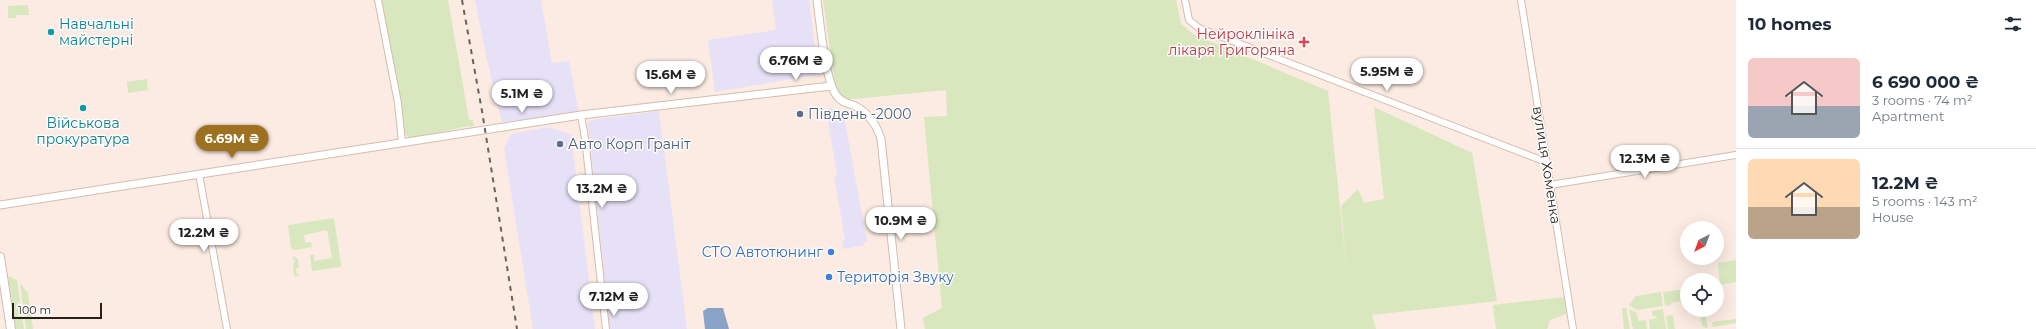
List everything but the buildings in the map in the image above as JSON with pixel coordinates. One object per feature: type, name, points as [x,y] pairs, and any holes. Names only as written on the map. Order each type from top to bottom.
[{"type":"main road","points":[[0,257],[11,329]]},
{"type":"street","points":[[378,0],[398,104],[402,142]]},
{"type":"street","points":[[817,0],[830,86],[842,102],[857,107],[868,116],[878,130],[881,139],[901,329]]},
{"type":"street","points":[[1185,0],[1189,20],[1192,24],[1546,162]]},
{"type":"street","name":"вулиця Хоменка","points":[[1521,0],[1573,329]]},
{"type":"street","points":[[0,205],[581,115],[830,86]]},
{"type":"street","points":[[581,115],[585,138],[606,329]]},
{"type":"street","points":[[1550,185],[1736,154]]},
{"type":"street","points":[[199,174],[226,329]]},
{"type":"shaded area","points":[[475,0],[541,0],[552,63],[569,61],[579,113],[502,122],[487,60]]},
{"type":"shaded area","points":[[772,0],[809,0],[818,73],[815,75],[715,92],[708,40],[776,30]]},
{"type":"shaded area","points":[[832,108],[833,112],[843,110],[867,242],[864,242],[864,245],[843,249],[842,241],[845,240],[834,176],[837,175],[826,109]]},
{"type":"shaded area","points":[[659,111],[687,329],[610,329],[588,123],[591,120]]},
{"type":"shaded area","points":[[549,127],[571,135],[595,329],[533,329],[504,148],[511,134]]},
{"type":"green space","points":[[379,0],[448,0],[469,120],[473,120],[474,126],[463,127],[411,139],[405,134]]},
{"type":"green space","points":[[823,0],[1176,0],[1181,24],[1193,34],[1328,91],[1347,274],[1341,206],[1358,189],[1364,203],[1384,199],[1374,107],[1472,153],[1497,301],[1372,315],[1376,329],[925,329],[923,318],[942,308],[924,117],[947,116],[946,90],[844,100],[836,92]]},
{"type":"green space","points":[[28,5],[29,15],[16,15],[16,18],[8,18],[8,6]]},
{"type":"green space","points":[[147,79],[148,90],[128,93],[127,82]]},
{"type":"green space","points":[[334,218],[341,265],[340,267],[312,271],[310,255],[314,255],[314,261],[332,258],[327,230],[304,235],[305,243],[311,242],[312,247],[295,250],[291,248],[288,225]]},
{"type":"green space","points":[[294,256],[298,259],[299,268],[296,268],[297,275],[300,274],[298,277],[294,275],[293,263],[295,263],[294,259],[292,260]]},
{"type":"green space","points":[[1736,260],[1736,282],[1724,284],[1724,273],[1719,273],[1718,265],[1724,265],[1724,262]]},
{"type":"green space","points":[[8,276],[17,280],[24,329],[16,329]]},
{"type":"green space","points":[[20,283],[28,293],[33,329],[26,329]]},
{"type":"green space","points":[[1680,290],[1680,301],[1665,306],[1663,292]]},
{"type":"green space","points":[[1661,292],[1663,306],[1637,310],[1629,305],[1636,296]]},
{"type":"green space","points":[[1565,297],[1566,314],[1550,320],[1547,329],[1496,329],[1493,305]]},
{"type":"green space","points":[[1622,308],[1626,308],[1630,329],[1624,329]]},
{"type":"green space","points":[[1629,309],[1637,313],[1638,321],[1646,320],[1647,329],[1633,329]]},
{"type":"green space","points":[[1663,309],[1666,329],[1650,329],[1649,320],[1657,318],[1656,316],[1653,316],[1652,311]]},
{"type":"green space","points":[[1673,315],[1675,329],[1668,329],[1666,316]]},
{"type":"green space","points":[[1700,317],[1706,317],[1708,328],[1703,327]]},
{"type":"green space","points":[[1736,319],[1736,323],[1713,327],[1712,322]]},
{"type":"water","points":[[708,308],[723,308],[729,329],[705,329],[703,311]]},
{"type":"railway","points":[[462,0],[482,111],[517,329]]},
{"type":"place","name":"Навчальні майстерні","points":[[51,32]]},
{"type":"place","name":"Нейроклініка лікаря Григоряна","points":[[1304,42]]},
{"type":"place","name":"Військова прокуратура","points":[[83,108]]},
{"type":"place","name":"Південь -2000","points":[[800,114]]},
{"type":"place","name":"Авто Корп Граніт","points":[[560,144]]},
{"type":"place","name":"СТО Автотюнинг","points":[[831,252]]},
{"type":"place","name":"Територія Звуку","points":[[829,277]]}]
